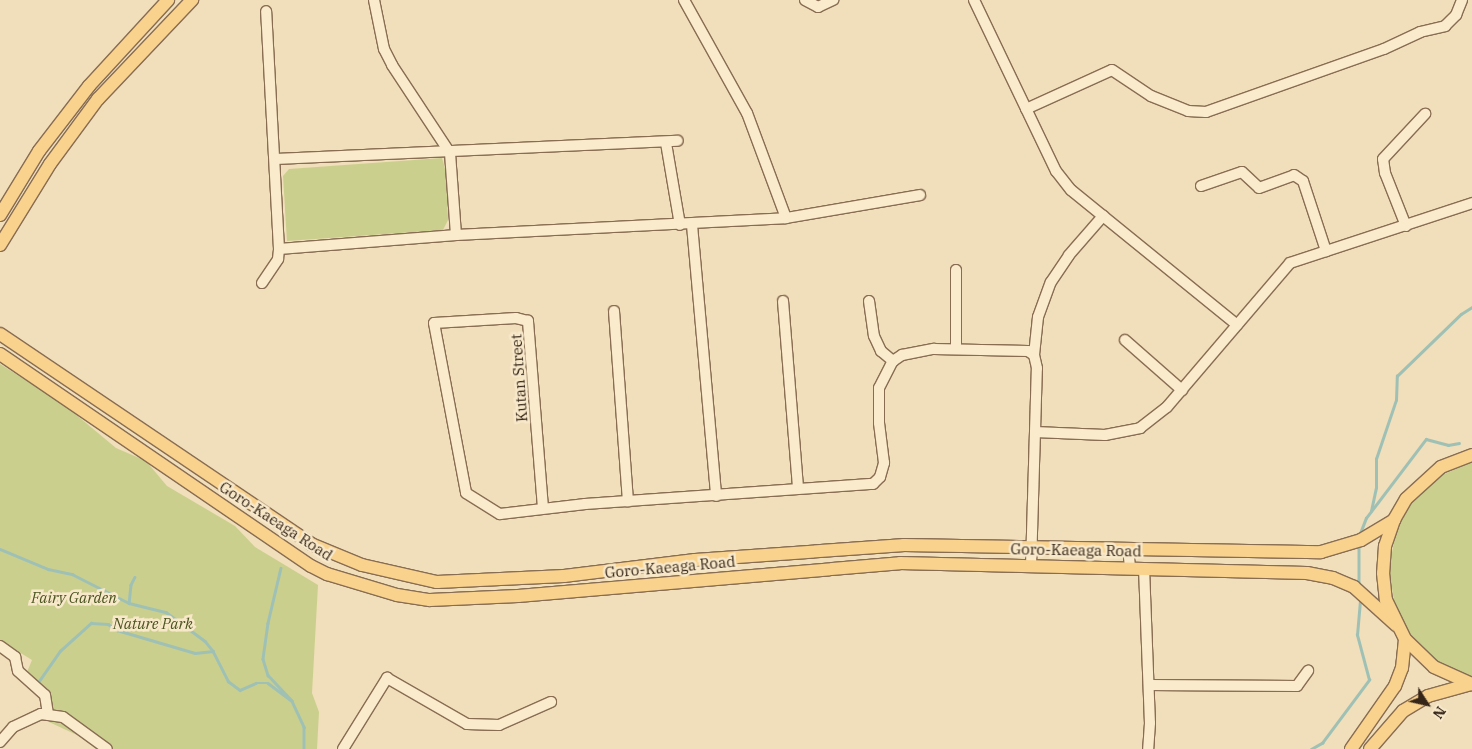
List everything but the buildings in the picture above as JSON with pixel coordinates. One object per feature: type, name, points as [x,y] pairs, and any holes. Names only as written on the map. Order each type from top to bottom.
[{"type":"main road","points":[[0,215],[40,151],[89,86],[168,0]]},
{"type":"main road","points":[[0,245],[50,164],[98,99],[192,0]]},
{"type":"main road","name":"Goro-Kaeaga Road","points":[[0,334],[282,527],[343,559],[378,570],[437,582],[564,576],[695,560],[851,546],[1031,546],[1321,552],[1361,540],[1394,520]]},
{"type":"main road","name":"Goro-Kaeaga Road","points":[[0,354],[311,566],[327,574],[397,595],[430,600],[501,598],[900,563],[1144,568],[1307,573],[1333,578],[1365,596],[1396,625]]},
{"type":"main road","points":[[1472,446],[1468,456],[1422,482],[1394,520],[1385,546],[1383,573],[1386,600],[1396,625],[1405,638],[1434,667],[1472,684]]},
{"type":"main road","points":[[1351,749],[1395,686],[1402,668],[1405,638]]},
{"type":"main road","points":[[1370,749],[1403,711],[1428,696],[1472,684]]},
{"type":"street","points":[[374,0],[384,49],[392,65],[450,153],[456,235]]},
{"type":"street","points":[[684,0],[747,113],[786,218]]},
{"type":"street","points":[[805,0],[818,7],[833,0]]},
{"type":"street","points":[[974,0],[1056,171],[1071,190],[1237,325]]},
{"type":"street","points":[[1026,109],[1112,70],[1151,96],[1188,111],[1206,112],[1384,49],[1420,32],[1445,26],[1456,15],[1462,0]]},
{"type":"street","points":[[262,283],[278,259],[279,249],[266,11]]},
{"type":"street","points":[[1406,226],[1384,173],[1383,159],[1425,114]]},
{"type":"street","points":[[275,159],[450,153],[678,141]]},
{"type":"street","points":[[666,143],[680,225]]},
{"type":"street","points":[[1200,186],[1242,172],[1259,188],[1294,175],[1303,181],[1326,251]]},
{"type":"street","points":[[279,249],[456,235],[692,225],[786,218],[920,195]]},
{"type":"street","points":[[1035,432],[1105,435],[1140,428],[1167,407],[1290,263],[1472,203]]},
{"type":"street","points":[[1031,566],[1037,368],[1034,355],[1038,317],[1051,282],[1069,255],[1103,216]]},
{"type":"street","points":[[692,225],[716,496]]},
{"type":"street","points":[[956,270],[956,349]]},
{"type":"street","points":[[783,301],[798,487]]},
{"type":"street","points":[[869,301],[874,336],[881,352],[893,361]]},
{"type":"street","points":[[614,311],[628,501]]},
{"type":"street","name":"Kutan Street","points":[[516,318],[528,321],[543,508],[500,514],[466,493],[434,332],[434,323],[516,318]]},
{"type":"street","points":[[1125,340],[1182,390]]},
{"type":"street","points":[[543,508],[716,496],[798,487],[866,486],[879,479],[884,463],[879,423],[879,388],[893,361],[924,350],[1028,351],[1034,355]]},
{"type":"street","points":[[1128,548],[1130,568]]},
{"type":"street","points":[[1144,568],[1148,749]]},
{"type":"street","points":[[0,646],[15,656],[18,670],[45,695],[48,715]]},
{"type":"street","points":[[1148,685],[1297,686],[1308,671]]},
{"type":"street","points":[[343,749],[387,678],[467,724],[500,724],[550,702]]},
{"type":"street","points":[[0,742],[13,728],[41,714],[63,717],[108,749]]},
{"type":"green space","points":[[442,158],[446,172],[448,220],[443,230],[287,241],[283,176],[289,169]]},
{"type":"green space","name":"Nature Park","points":[[0,364],[62,403],[116,448],[146,461],[167,486],[235,526],[255,547],[318,585],[312,693],[319,712],[317,749],[96,749],[79,736],[49,722],[44,692],[25,677],[32,660],[0,640]]},
{"type":"green space","points":[[1472,462],[1472,677],[1442,665],[1413,640],[1395,607],[1389,569],[1396,531],[1413,500],[1440,476]]},
{"type":"waterway","points":[[1371,511],[1376,488],[1376,459],[1396,400],[1397,376],[1461,314],[1472,307]]},
{"type":"waterway","points":[[1359,536],[1366,518],[1426,439],[1448,445],[1459,443]]},
{"type":"waterway","points":[[1359,546],[1359,587]]},
{"type":"waterway","points":[[0,549],[48,569],[72,574],[129,603]]},
{"type":"waterway","points":[[281,568],[268,623],[263,659],[268,675],[292,701],[304,727],[304,749]]},
{"type":"waterway","points":[[135,577],[131,585],[129,603],[166,612],[205,641],[213,651],[228,681],[240,690],[256,683],[268,683],[292,701]]},
{"type":"waterway","points":[[1311,749],[1322,743],[1369,680],[1357,635],[1360,598]]},
{"type":"waterway","points":[[39,681],[60,651],[91,623],[108,624],[117,630],[195,653],[213,651]]},
{"type":"park label","name":"Fairy Garden","points":[[74,598]]}]
